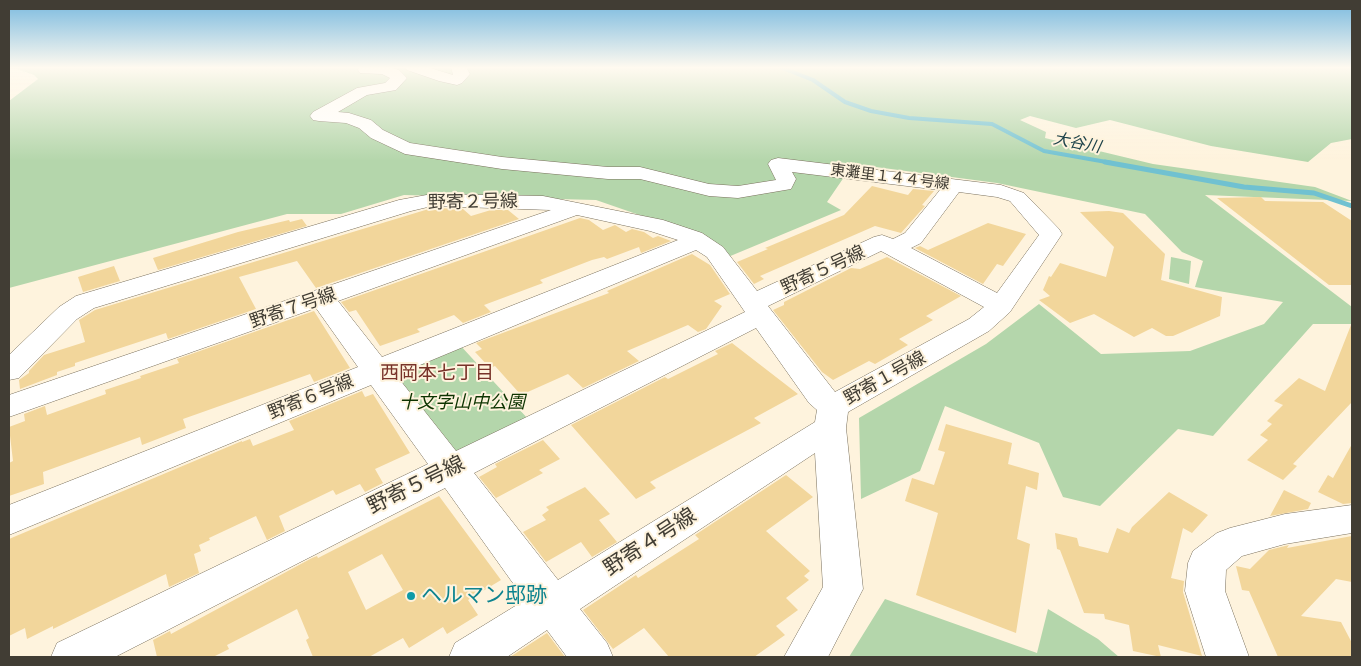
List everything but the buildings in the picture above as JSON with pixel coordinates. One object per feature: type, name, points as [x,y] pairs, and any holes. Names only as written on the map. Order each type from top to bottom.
[{"type":"street","name":"東灘里１４４号線","points":[[351,98],[319,116],[349,118],[405,148],[532,166],[608,173],[640,173],[686,186],[738,192],[784,185],[786,179],[778,164],[1001,191]]},
{"type":"street","points":[[892,248],[913,238],[954,185]]},
{"type":"street","name":"野寄１号線","points":[[831,417],[979,326],[1001,306],[1051,234],[1017,197],[1001,191]]},
{"type":"street","name":"野寄２号線","points":[[9,371],[68,313],[85,302],[407,205],[432,200],[543,202],[655,225],[697,241],[715,252],[820,396],[831,417]]},
{"type":"street","name":"野寄７号線","points":[[9,406],[577,208]]},
{"type":"street","name":"野寄６号線","points":[[9,520],[697,241]]},
{"type":"street","name":"野寄５号線","points":[[72,657],[449,469],[882,242],[892,248]]},
{"type":"street","points":[[892,248],[1001,306]]},
{"type":"street","points":[[322,298],[592,657]]},
{"type":"street","points":[[806,657],[843,589],[831,417]]},
{"type":"street","name":"野寄４号線","points":[[470,657],[553,604],[831,417]]},
{"type":"street","points":[[1227,657],[1205,590],[1207,563],[1230,544],[1285,529],[1352,519]]},
{"type":"green space","points":[[13,98],[1352,98],[1352,139],[1331,143],[1308,162],[1211,146],[1110,120],[1076,128],[1030,116],[1020,120],[1046,132],[1045,138],[1153,164],[1315,187],[1352,201],[1205,195],[1352,307],[1352,324],[1313,324],[1213,436],[1178,429],[1100,506],[1063,497],[1039,443],[945,406],[920,471],[861,499],[859,418],[986,344],[1039,304],[1101,354],[1190,351],[1264,324],[1283,302],[1195,287],[1203,261],[1182,252],[1145,214],[997,183],[853,164],[827,202],[841,210],[728,257],[700,236],[596,200],[404,195],[341,214],[287,214],[9,288],[9,101]]},
{"type":"green space","points":[[1171,257],[1191,261],[1189,284],[1169,279]]},
{"type":"green space","name":"十文字山中公園","points":[[459,344],[529,420],[464,451],[453,451],[394,375]]},
{"type":"green space","points":[[885,599],[1037,653],[1048,609],[1098,639],[1119,657],[849,657]]},
{"type":"waterway","name":"大谷川","points":[[839,98],[871,111],[909,118],[992,124],[1044,151],[1112,163]]},
{"type":"waterway","name":"大谷川","points":[[1105,162],[1244,187],[1314,193],[1352,206]]},
{"type":"place","name":"ヘルマン邸跡","points":[[411,596]]},
{"type":"district","name":"西岡本七丁目","points":[[437,373]]}]
